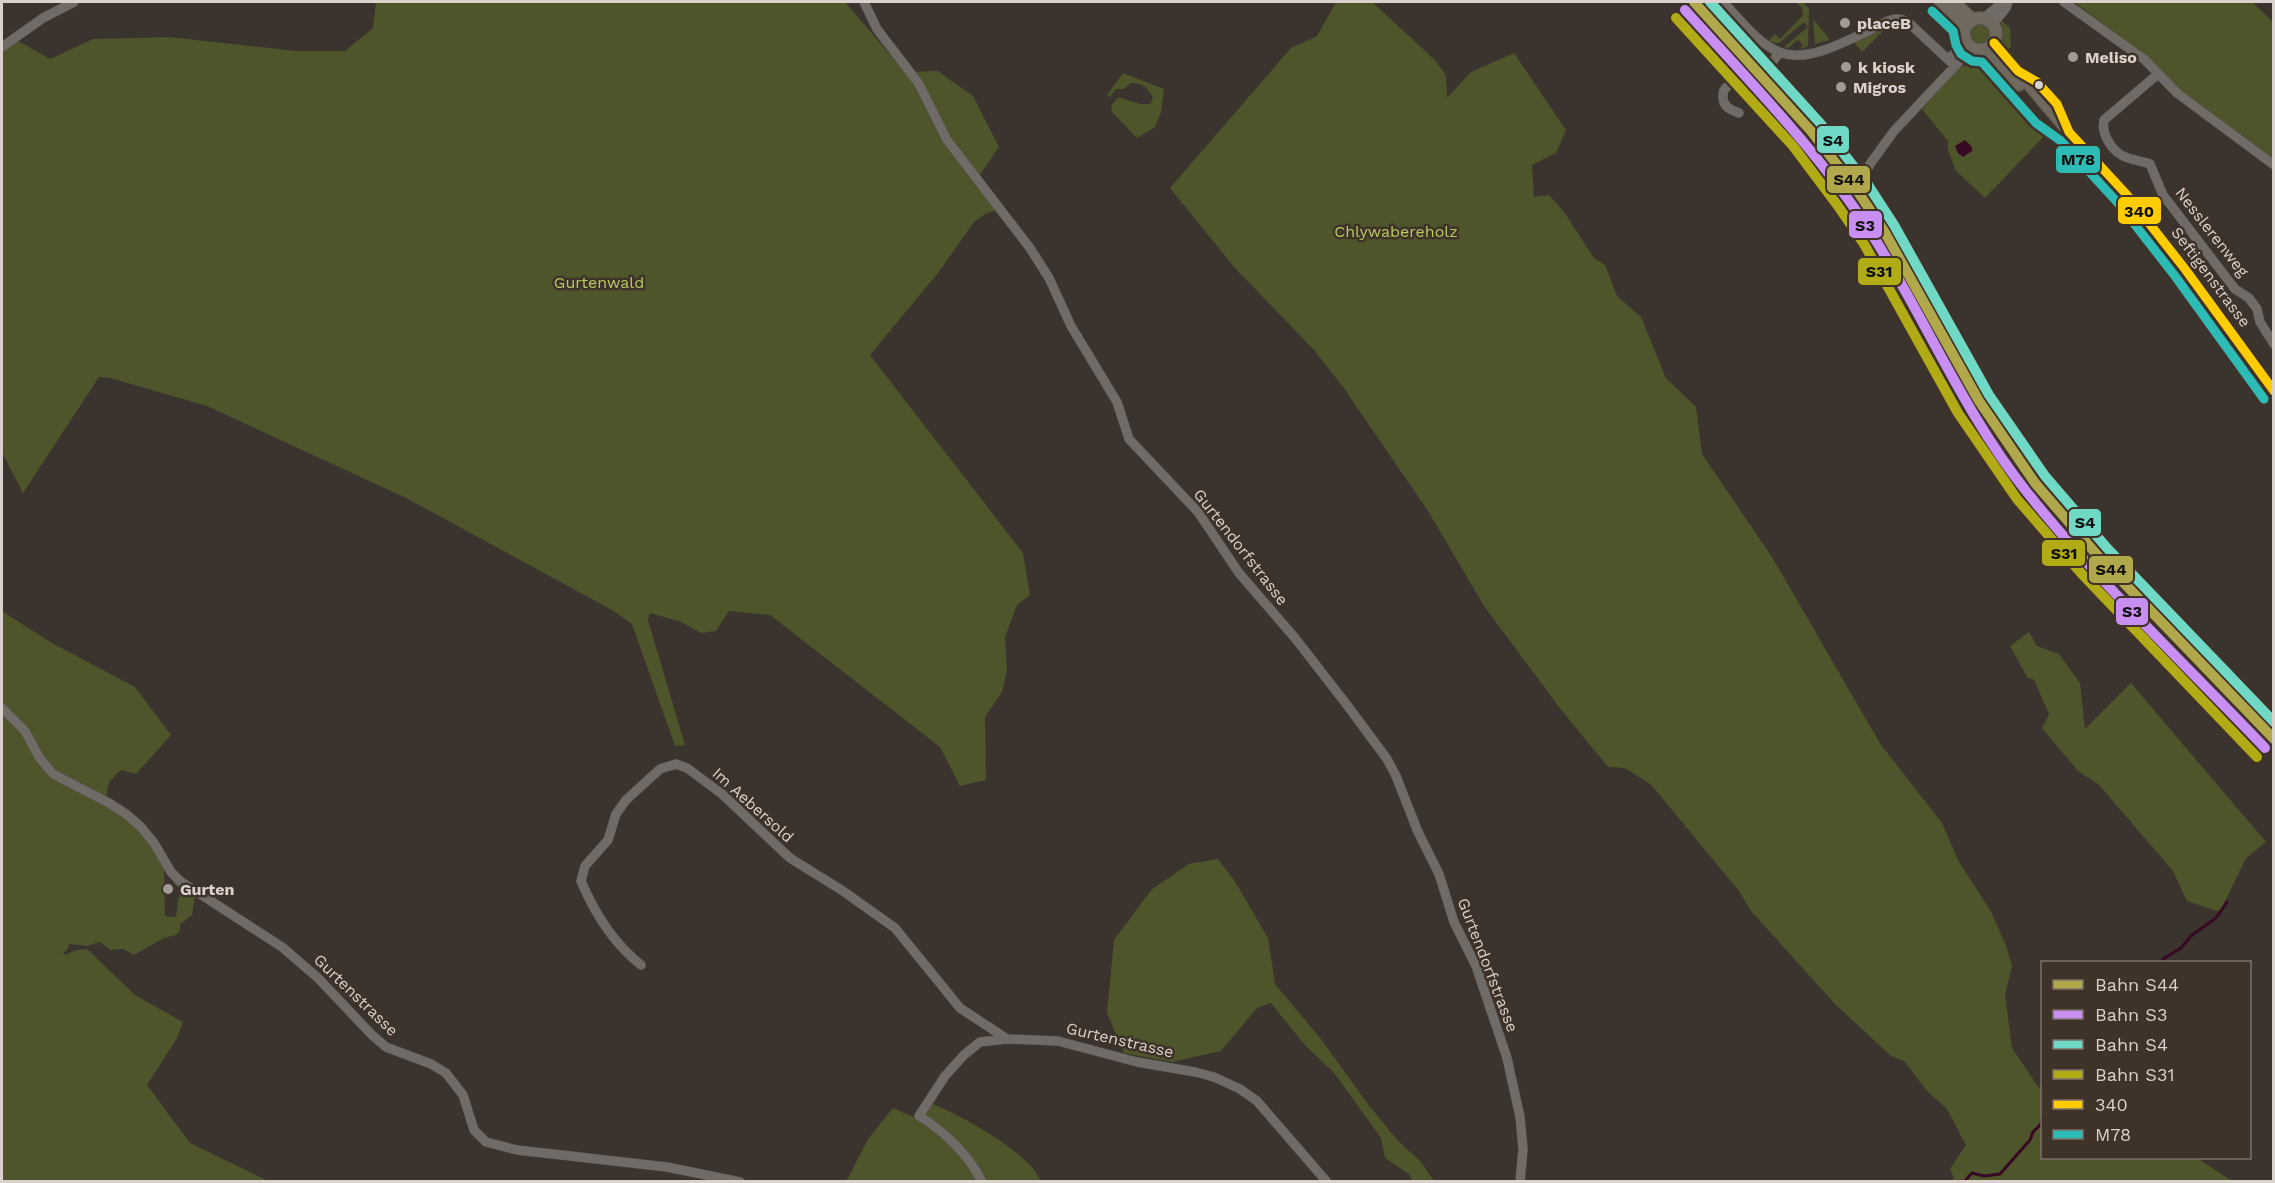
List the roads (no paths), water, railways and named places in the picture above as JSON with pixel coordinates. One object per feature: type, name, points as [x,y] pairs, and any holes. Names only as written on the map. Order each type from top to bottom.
[{"type":"main road","points":[[1941,2],[1979,22],[1997,33],[1991,46],[1982,51],[1969,45],[1964,37],[1979,22]]},
{"type":"main road","points":[[1954,2],[1979,22]]},
{"type":"main road","name":"Seftigenstrasse","points":[[1991,46],[2127,195],[2217,311],[2274,392]]},
{"type":"street","points":[[2,47],[38,22],[74,2]]},
{"type":"street","name":"Gurtendorfstrasse","points":[[864,2],[877,29],[919,84],[947,140],[1030,249],[1049,278],[1071,326],[1117,402],[1129,438],[1142,455],[1198,512],[1239,573],[1295,638],[1387,759],[1418,832],[1439,874],[1454,922],[1476,966],[1507,1058],[1520,1117],[1521,1182]]},
{"type":"street","points":[[1723,2],[1756,36],[1779,51],[1790,54],[1812,52],[1842,44],[1899,19],[1909,23],[1951,62]]},
{"type":"street","points":[[1979,22],[2003,2]]},
{"type":"street","points":[[1979,22],[2006,8],[2008,2]]},
{"type":"street","points":[[2064,2],[2145,60],[2177,93],[2274,165]]},
{"type":"street","points":[[1864,176],[1894,130],[1935,90],[1951,62],[1969,45]]},
{"type":"street","points":[[1739,113],[1729,109],[1724,102],[1723,95],[1726,87],[1734,83],[1750,81],[1756,77],[1776,59],[1779,51]]},
{"type":"street","name":"Nesslerenweg","points":[[2158,74],[2104,120],[2105,136],[2121,155],[2151,164],[2163,195],[2235,289],[2249,298],[2274,344]]},
{"type":"street","name":"Gurtenstrasse","points":[[2,708],[26,731],[39,757],[53,774],[126,814],[154,843],[171,872],[180,881],[282,947],[318,978],[386,1047],[431,1064],[446,1073],[463,1095],[474,1130],[481,1139],[502,1147],[667,1167],[740,1182]]},
{"type":"street","name":"Im Aebersold","points":[[641,965],[625,952],[608,932],[581,881],[585,866],[608,840],[616,814],[626,800],[660,769],[676,764],[687,768],[722,794],[795,862],[843,891],[895,928],[960,1008],[1007,1039]]},
{"type":"street","name":"Gurtenstrasse","points":[[982,1182],[969,1160],[939,1129],[919,1116],[935,1088],[964,1055],[980,1042],[1007,1039],[1075,1044],[1137,1062],[1195,1072],[1229,1083],[1257,1101],[1326,1182]]},
{"type":"waterway","points":[[2162,961],[2216,918],[2227,902]]},
{"type":"waterway","points":[[1964,1182],[1972,1173],[1984,1176],[2000,1174],[2041,1124]]},
{"type":"rail line","name":"S44","points":[[1694,2],[1811,131],[1858,192],[1884,231],[1979,401],[2035,483],[2098,556],[2274,739]]},
{"type":"rail line","name":"S4","points":[[1710,2],[1820,123],[1868,185],[1894,225],[1989,395],[2045,476],[2107,548],[2274,722]]},
{"type":"rail line","name":"S3","points":[[1685,10],[1808,147],[1852,205],[1892,268],[1983,430],[2026,491],[2113,591],[2265,748]]},
{"type":"rail line","name":"S31","points":[[1676,18],[1793,146],[1838,206],[1864,244],[1958,413],[2017,499],[2081,573],[2257,757]]},
{"type":"place","name":"placeB","points":[[1845,23]]},
{"type":"place","name":"Meliso","points":[[2073,57]]},
{"type":"place","name":"k kiosk","points":[[1846,67]]},
{"type":"place","name":"Migros","points":[[1841,87]]},
{"type":"place","name":"Gurten","points":[[168,889]]},
{"type":"park label","name":"Chlywabereholz","points":[[1396,231]]},
{"type":"park label","name":"Gurtenwald","points":[[599,282]]}]
